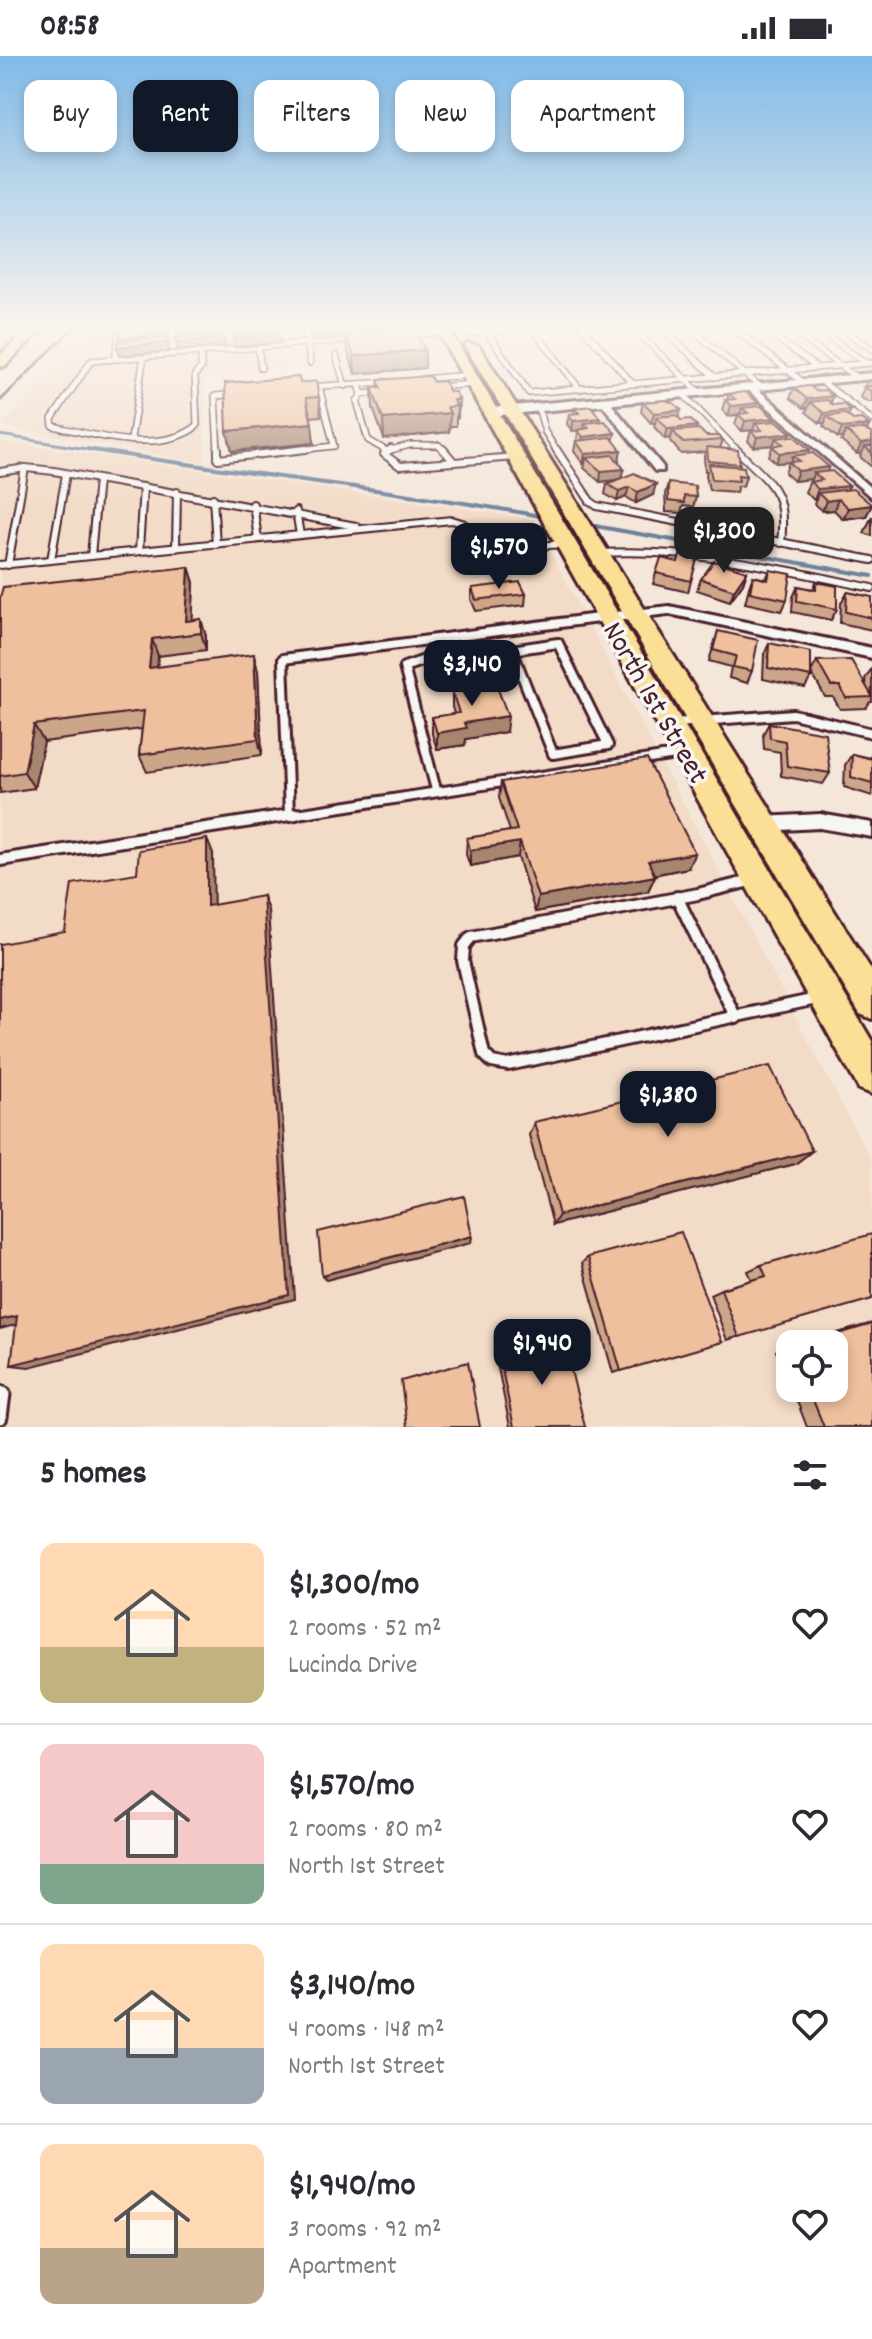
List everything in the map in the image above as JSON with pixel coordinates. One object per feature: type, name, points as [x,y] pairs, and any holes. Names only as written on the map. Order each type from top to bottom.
[{"type":"main road","name":"North 1st Street","points":[[478,391],[541,507],[577,542],[635,613],[872,1002]]},
{"type":"main road","name":"North 1st Street","points":[[499,391],[571,510],[577,542],[607,617],[872,1076]]},
{"type":"main road","points":[[515,457],[526,461],[571,510]]},
{"type":"main road","points":[[804,957],[839,949]]},
{"type":"street","points":[[490,412],[710,391]]},
{"type":"street","points":[[758,391],[872,495]]},
{"type":"street","points":[[604,401],[659,469]]},
{"type":"street","points":[[607,617],[669,610],[872,653]]},
{"type":"street","points":[[762,824],[820,821],[872,830]]},
{"type":"lane","points":[[71,391],[52,419],[53,426],[131,439],[167,441],[193,433],[197,426],[196,391]]},
{"type":"lane","points":[[131,439],[139,391]]},
{"type":"lane","points":[[244,393],[215,396],[218,459],[334,446],[320,391]]},
{"type":"lane","points":[[394,391],[362,394],[357,401],[368,440],[385,450],[439,445],[454,462]]},
{"type":"lane","points":[[528,391],[555,391]]},
{"type":"lane","points":[[834,391],[872,420]]},
{"type":"lane","points":[[682,393],[777,491],[783,502],[784,514],[781,543]]},
{"type":"lane","points":[[538,407],[545,432],[590,501],[597,506],[872,560]]},
{"type":"lane","points":[[385,450],[384,454],[392,463],[400,466],[515,457]]},
{"type":"lane","points":[[0,472],[25,468],[66,474],[296,511],[364,528]]},
{"type":"lane","points":[[25,468],[4,565],[461,520],[469,524],[485,546],[494,549],[577,542],[687,552],[872,588]]},
{"type":"lane","points":[[51,560],[66,474]]},
{"type":"lane","points":[[91,556],[98,480]]},
{"type":"lane","points":[[139,551],[143,487]]},
{"type":"lane","points":[[176,548],[177,492]]},
{"type":"lane","points":[[213,498],[216,544]]},
{"type":"lane","points":[[253,504],[258,539]]},
{"type":"lane","points":[[296,511],[300,535]]},
{"type":"lane","points":[[289,814],[283,659],[607,617]]},
{"type":"lane","points":[[436,790],[404,667],[418,659],[558,643],[608,745],[553,754],[512,650]]},
{"type":"lane","points":[[670,724],[793,714],[872,733]]},
{"type":"lane","points":[[0,860],[686,753]]},
{"type":"lane","points":[[759,878],[471,937],[464,946],[463,961],[484,1054],[492,1062],[508,1065],[826,997]]},
{"type":"lane","points":[[677,897],[736,1018]]},
{"type":"lane","points":[[0,1393],[3,1394],[0,1417]]},
{"type":"shaded area","points":[[35,391],[205,391],[204,463],[1,426]]},
{"type":"shaded area","points":[[0,441],[533,519],[872,1162],[872,1427],[0,1427]]},
{"type":"building","points":[[225,391],[318,391],[319,397],[306,398],[312,423],[227,431]]},
{"type":"building","points":[[373,391],[449,391],[455,392],[459,399],[453,400],[457,406],[447,407],[450,413],[383,419]]},
{"type":"building","points":[[798,391],[826,391],[833,396],[807,399]]},
{"type":"building","points":[[746,392],[758,403],[731,406],[725,400],[735,399],[729,394]]},
{"type":"building","points":[[666,400],[681,410],[654,413],[643,402]]},
{"type":"building","points":[[827,400],[833,405],[843,404],[851,410],[824,413],[810,402]]},
{"type":"building","points":[[591,406],[600,418],[573,421],[569,414],[579,413],[575,408]]},
{"type":"building","points":[[761,406],[774,418],[745,421],[738,414],[748,413],[742,408]]},
{"type":"building","points":[[845,414],[869,425],[842,428],[827,416]]},
{"type":"building","points":[[676,415],[681,420],[690,419],[697,426],[668,429],[657,417]]},
{"type":"building","points":[[605,421],[615,433],[583,437],[578,430],[589,428],[585,423]]},
{"type":"building","points":[[777,421],[791,433],[757,437],[751,431],[762,430],[755,423]]},
{"type":"building","points":[[699,429],[706,436],[719,436],[723,440],[683,443],[673,431]]},
{"type":"building","points":[[864,429],[872,434],[872,442],[861,444],[846,431]]},
{"type":"building","points":[[794,436],[810,450],[780,453],[772,446],[783,444],[776,438]]},
{"type":"building","points":[[611,437],[621,450],[585,454],[576,441]]},
{"type":"building","points":[[707,447],[738,450],[740,464],[708,461]]},
{"type":"building","points":[[813,453],[829,467],[798,471],[789,462],[800,461],[793,456]]},
{"type":"building","points":[[613,455],[624,469],[601,471],[586,458]]},
{"type":"building","points":[[709,464],[744,467],[746,476],[738,475],[739,481],[712,479]]},
{"type":"building","points":[[832,471],[849,486],[818,489],[810,482],[822,480],[814,473]]},
{"type":"building","points":[[634,473],[656,484],[638,492],[629,487],[619,491],[607,484]]},
{"type":"building","points":[[668,483],[695,486],[696,497],[684,496],[684,503],[668,501]]},
{"type":"building","points":[[853,489],[872,505],[848,508],[838,499],[826,501],[818,493]]},
{"type":"building","points":[[681,553],[698,556],[691,581],[656,573],[661,558],[678,562]]},
{"type":"building","points":[[714,561],[747,571],[734,590],[701,579]]},
{"type":"building","points":[[189,567],[186,621],[201,619],[201,633],[152,639],[149,668],[254,654],[258,739],[139,755],[144,711],[34,725],[24,772],[0,776],[0,598],[3,587]]},
{"type":"building","points":[[770,570],[791,574],[787,600],[750,592],[753,576],[768,580]]},
{"type":"building","points":[[520,582],[526,594],[476,600],[472,588]]},
{"type":"building","points":[[816,582],[837,586],[837,609],[797,601],[798,586],[816,590]]},
{"type":"building","points":[[847,592],[872,597],[872,618],[846,612]]},
{"type":"building","points":[[718,631],[758,640],[752,671],[733,667],[736,656],[713,650]]},
{"type":"building","points":[[769,643],[811,652],[811,677],[768,668]]},
{"type":"building","points":[[851,660],[872,697],[846,698],[840,686],[831,686],[817,661]]},
{"type":"building","points":[[496,684],[508,716],[464,723],[466,728],[437,733],[432,717],[459,713],[452,691]]},
{"type":"building","points":[[769,723],[825,733],[830,773],[787,766],[785,741],[770,738]]},
{"type":"building","points":[[852,754],[872,759],[872,783],[851,777]]},
{"type":"building","points":[[647,759],[695,853],[648,861],[655,876],[538,897],[520,842],[470,850],[467,838],[517,830],[501,782]]},
{"type":"building","points":[[207,839],[207,906],[263,896],[289,1295],[11,1365],[17,1316],[0,1320],[0,944],[65,932],[72,884],[137,873],[139,850]]},
{"type":"building","points":[[770,1066],[812,1151],[559,1215],[534,1122]]},
{"type":"building","points":[[464,1196],[472,1236],[322,1275],[318,1232]]},
{"type":"building","points":[[681,1232],[722,1342],[621,1371],[588,1257]]},
{"type":"building","points":[[872,1234],[872,1299],[739,1337],[721,1289],[766,1276],[761,1265]]},
{"type":"building","points":[[872,1324],[872,1427],[824,1427],[814,1402],[848,1402],[848,1331]]},
{"type":"building","points":[[563,1338],[585,1427],[514,1427],[499,1355]]},
{"type":"building","points":[[468,1362],[480,1427],[407,1427],[401,1381]]},
{"type":"waterway","points":[[0,435],[99,451]]},
{"type":"waterway","points":[[87,449],[546,517]]},
{"type":"waterway","points":[[584,524],[872,576]]},
{"type":"railway","points":[[0,401],[10,391]]}]
